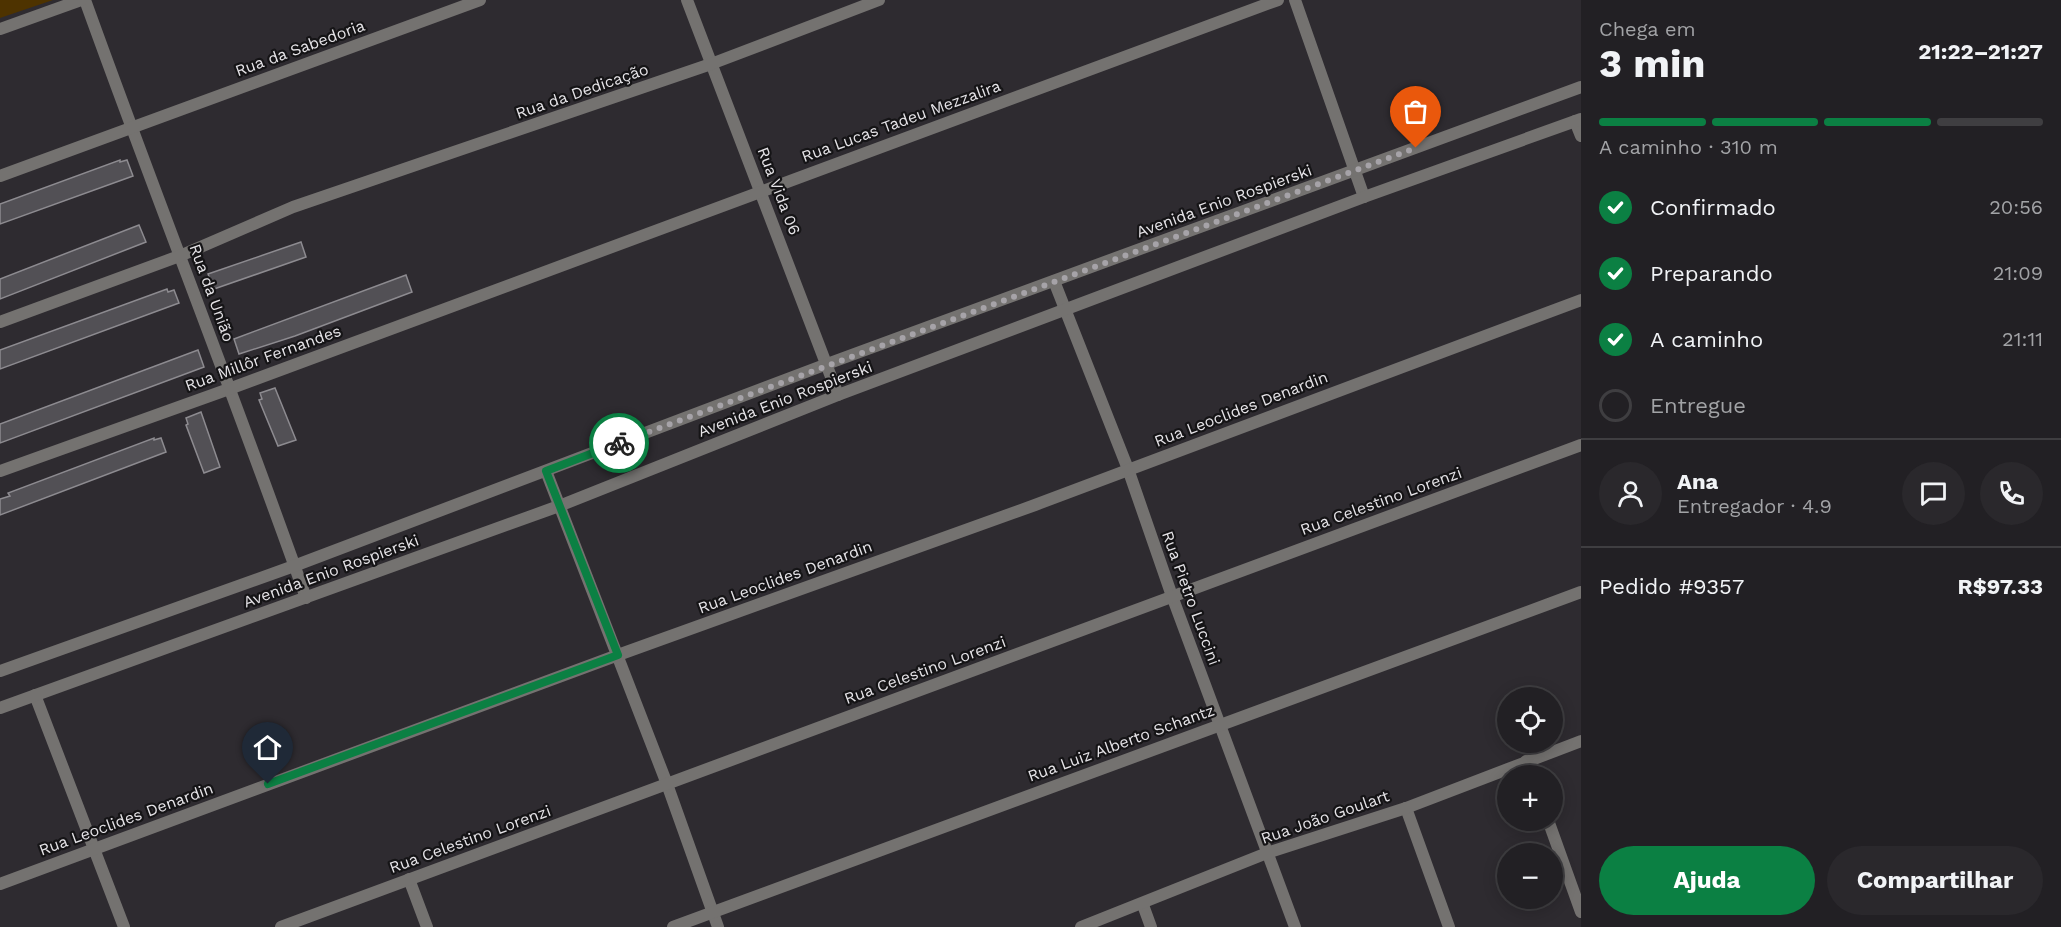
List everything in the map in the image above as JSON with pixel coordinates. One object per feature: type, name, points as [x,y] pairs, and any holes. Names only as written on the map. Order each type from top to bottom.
[{"type":"street","points":[[0,29],[83,0]]},
{"type":"street","name":"Rua da União","points":[[83,0],[182,255],[306,598]]},
{"type":"street","name":"Rua da Sabedoria","points":[[0,176],[131,126],[480,0]]},
{"type":"street","name":"Rua Vida 06","points":[[687,0],[838,395]]},
{"type":"street","name":"Rua da Dedicação","points":[[0,322],[182,255],[293,207],[711,64],[879,0]]},
{"type":"street","name":"Rua Lucas Tadeu Mezzalira","points":[[537,273],[1278,0]]},
{"type":"street","points":[[1295,0],[1364,197]]},
{"type":"street","name":"Avenida Enio Rospierski","points":[[0,671],[294,566],[827,364],[1581,87]]},
{"type":"street","points":[[1578,120],[1581,136]]},
{"type":"street","name":"Avenida Enio Rospierski","points":[[0,708],[559,506],[838,395],[1364,197],[1578,120]]},
{"type":"street","name":"Rua Millôr Fernandes","points":[[0,471],[229,389],[537,273]]},
{"type":"street","name":"Rua Pietro Luccini","points":[[1054,281],[1128,469],[1172,596],[1295,927]]},
{"type":"street","name":"Rua Leoclides Denardin","points":[[0,884],[1581,300]]},
{"type":"street","name":"Rua Celestino Lorenzi","points":[[281,927],[1581,446]]},
{"type":"street","points":[[546,471],[667,784],[718,927]]},
{"type":"street","name":"Rua Luiz Alberto Schantz","points":[[673,927],[1581,592]]},
{"type":"street","points":[[35,695],[124,927]]},
{"type":"street","name":"Rua João Goulart","points":[[1081,927],[1268,853],[1406,808],[1581,741]]},
{"type":"street","points":[[1526,761],[1527,765]]},
{"type":"street","points":[[1406,808],[1449,927]]},
{"type":"street","points":[[1552,831],[1581,912]]},
{"type":"street","points":[[409,879],[427,927]]},
{"type":"street","points":[[1143,904],[1151,927]]},
{"type":"shaded area","points":[[0,0],[53,0],[0,18]]},
{"type":"building","points":[[120,160],[120,162],[127,160],[133,176],[0,224],[0,204]]},
{"type":"building","points":[[139,225],[146,242],[0,299],[0,279]]},
{"type":"building","points":[[301,242],[306,257],[214,289],[208,274]]},
{"type":"building","points":[[406,275],[412,292],[295,336],[239,354],[234,339]]},
{"type":"building","points":[[167,289],[168,292],[174,290],[179,303],[0,369],[0,350]]},
{"type":"building","points":[[198,350],[204,367],[0,443],[0,424]]},
{"type":"building","points":[[275,388],[296,440],[278,446],[259,400],[262,399],[260,393]]},
{"type":"building","points":[[201,412],[220,467],[204,473],[186,425],[188,424],[186,418]]},
{"type":"building","points":[[154,438],[154,440],[161,438],[166,452],[0,515],[0,499],[10,496],[8,493]]},
{"type":"way so far","points":[[619,443],[827,364],[1416,148]]},
{"type":"route","points":[[268,784],[618,655],[546,471],[619,443]]}]
